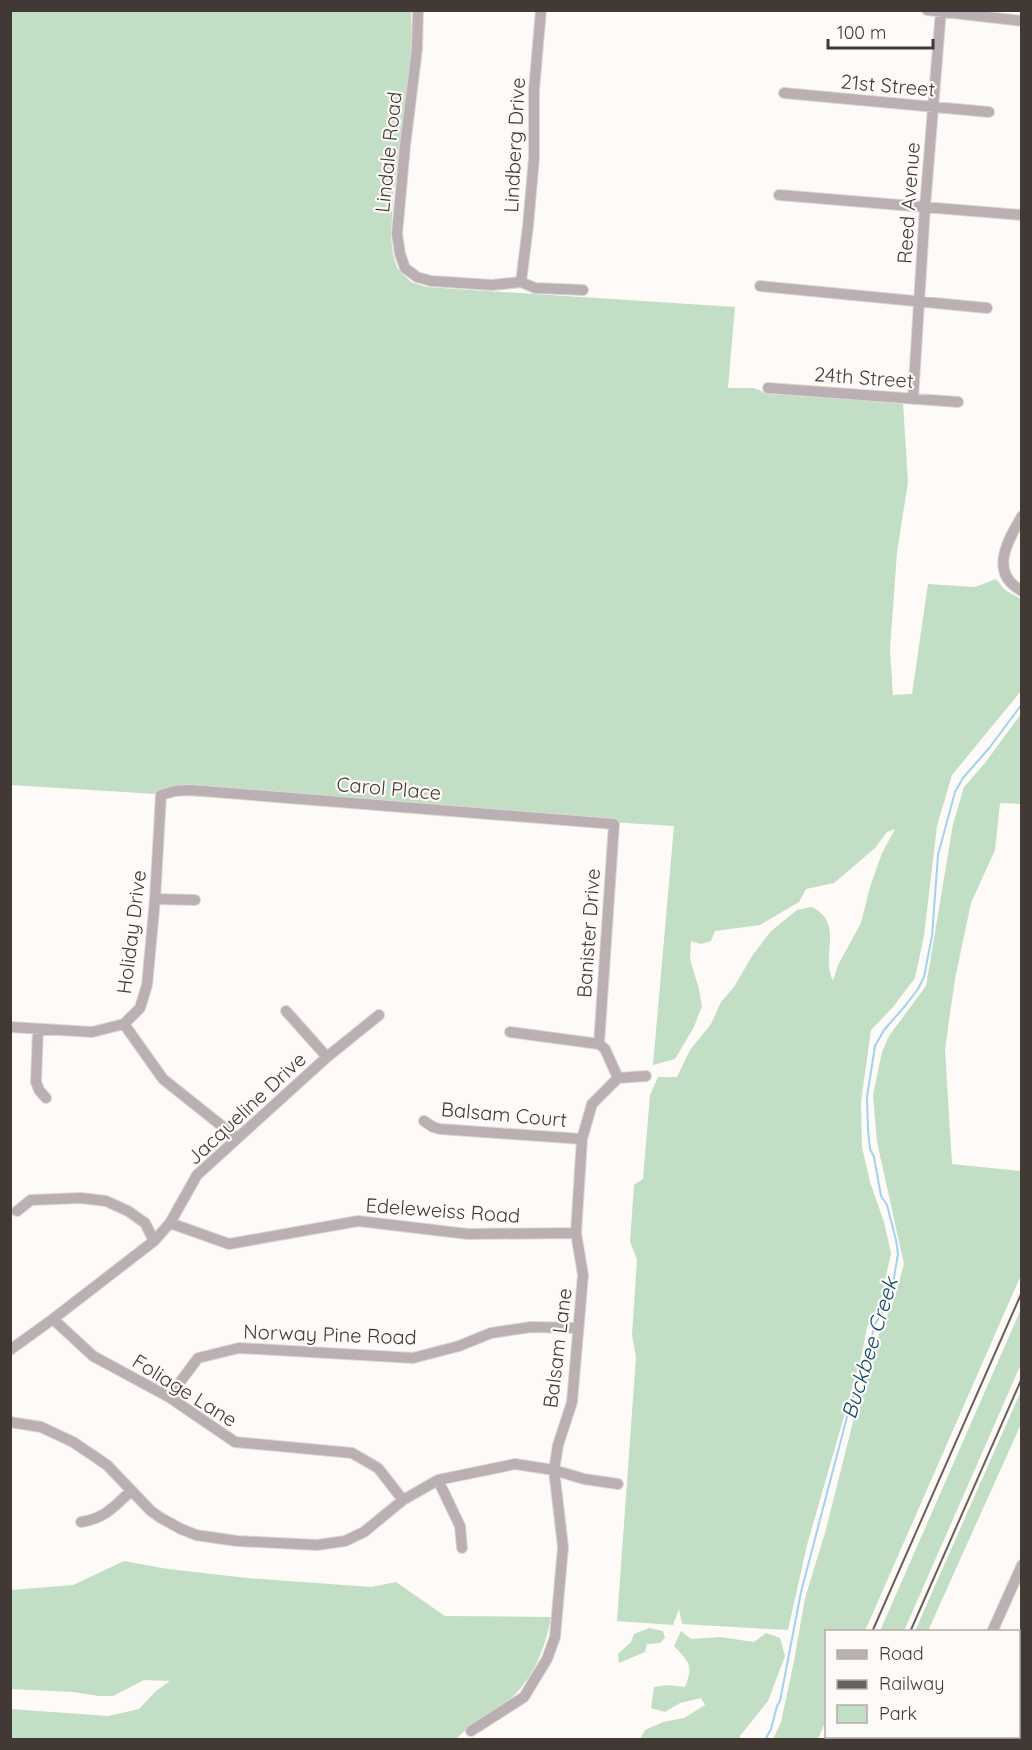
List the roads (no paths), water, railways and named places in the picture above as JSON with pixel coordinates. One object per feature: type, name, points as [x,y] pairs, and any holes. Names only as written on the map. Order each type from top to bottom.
[{"type":"street","name":"Lindale Road","points":[[418,10],[416,59],[405,146],[398,234],[400,254],[405,268],[417,277],[431,281],[492,285],[521,282]]},
{"type":"street","name":"Lindberg Drive","points":[[521,282],[534,158],[534,90],[541,10]]},
{"type":"street","points":[[927,10],[1022,21]]},
{"type":"street","name":"Reed Avenue","points":[[913,399],[925,207],[941,11]]},
{"type":"street","name":"21st Street","points":[[784,93],[989,112]]},
{"type":"street","points":[[779,195],[1022,215]]},
{"type":"street","points":[[521,282],[535,288],[583,290]]},
{"type":"street","points":[[760,286],[987,308]]},
{"type":"street","name":"24th Street","points":[[768,388],[958,402]]},
{"type":"street","points":[[1022,516],[1003,555],[1002,568],[1011,585],[1022,591]]},
{"type":"street","name":"Carol Place","points":[[161,795],[190,790],[614,824]]},
{"type":"street","name":"Holiday Drive","points":[[124,1024],[140,1008],[147,985],[161,795]]},
{"type":"street","name":"Banister Drive","points":[[599,1044],[614,824]]},
{"type":"street","points":[[155,898],[195,900]]},
{"type":"street","points":[[286,1011],[327,1057]]},
{"type":"street","name":"Jacqueline Drive","points":[[10,1350],[154,1241],[170,1223],[197,1175],[327,1057],[379,1015]]},
{"type":"street","points":[[10,1027],[92,1032],[124,1024],[163,1079],[237,1138]]},
{"type":"street","points":[[38,1029],[36,1082],[46,1098]]},
{"type":"street","points":[[510,1032],[599,1044],[605,1049],[618,1078],[646,1076]]},
{"type":"street","name":"Balsam Lane","points":[[471,1731],[524,1697],[547,1659],[555,1636],[563,1547],[554,1470],[558,1444],[572,1402],[583,1275],[576,1233],[582,1139],[592,1104],[618,1078]]},
{"type":"street","name":"Balsam Court","points":[[424,1120],[440,1129],[582,1139]]},
{"type":"street","points":[[17,1211],[31,1200],[81,1198],[106,1202],[129,1211],[145,1223],[154,1241]]},
{"type":"street","name":"Edeleweiss Road","points":[[170,1223],[229,1244],[358,1221],[468,1234],[576,1233]]},
{"type":"street","name":"Foliage Lane","points":[[53,1319],[93,1356],[169,1397],[235,1442],[352,1453],[378,1468],[403,1500]]},
{"type":"street","name":"Norway Pine Road","points":[[169,1397],[198,1358],[239,1348],[413,1358],[459,1346],[491,1333],[531,1327],[578,1328]]},
{"type":"street","points":[[10,1422],[41,1427],[73,1442],[107,1465],[160,1518],[181,1529],[196,1535],[237,1540],[317,1545],[345,1541],[358,1536],[403,1500],[438,1480],[515,1464],[618,1484]]},
{"type":"street","points":[[438,1480],[460,1526],[462,1548]]},
{"type":"street","points":[[81,1522],[98,1519],[105,1515],[131,1491]]},
{"type":"street","points":[[993,1630],[1019,1577],[1022,1565]]},
{"type":"waterway","name":"Buckbee Creek","points":[[765,1740],[780,1701],[801,1592],[852,1398],[870,1346],[874,1326],[886,1306],[898,1254],[887,1205],[881,1196],[874,1157],[870,1149],[867,1097],[875,1046],[884,1030],[918,989],[924,977],[932,936],[938,855],[955,792],[963,778],[1022,704]]},
{"type":"railway","points":[[873,1630],[1022,1292]]},
{"type":"railway","points":[[911,1630],[1022,1378]]}]
